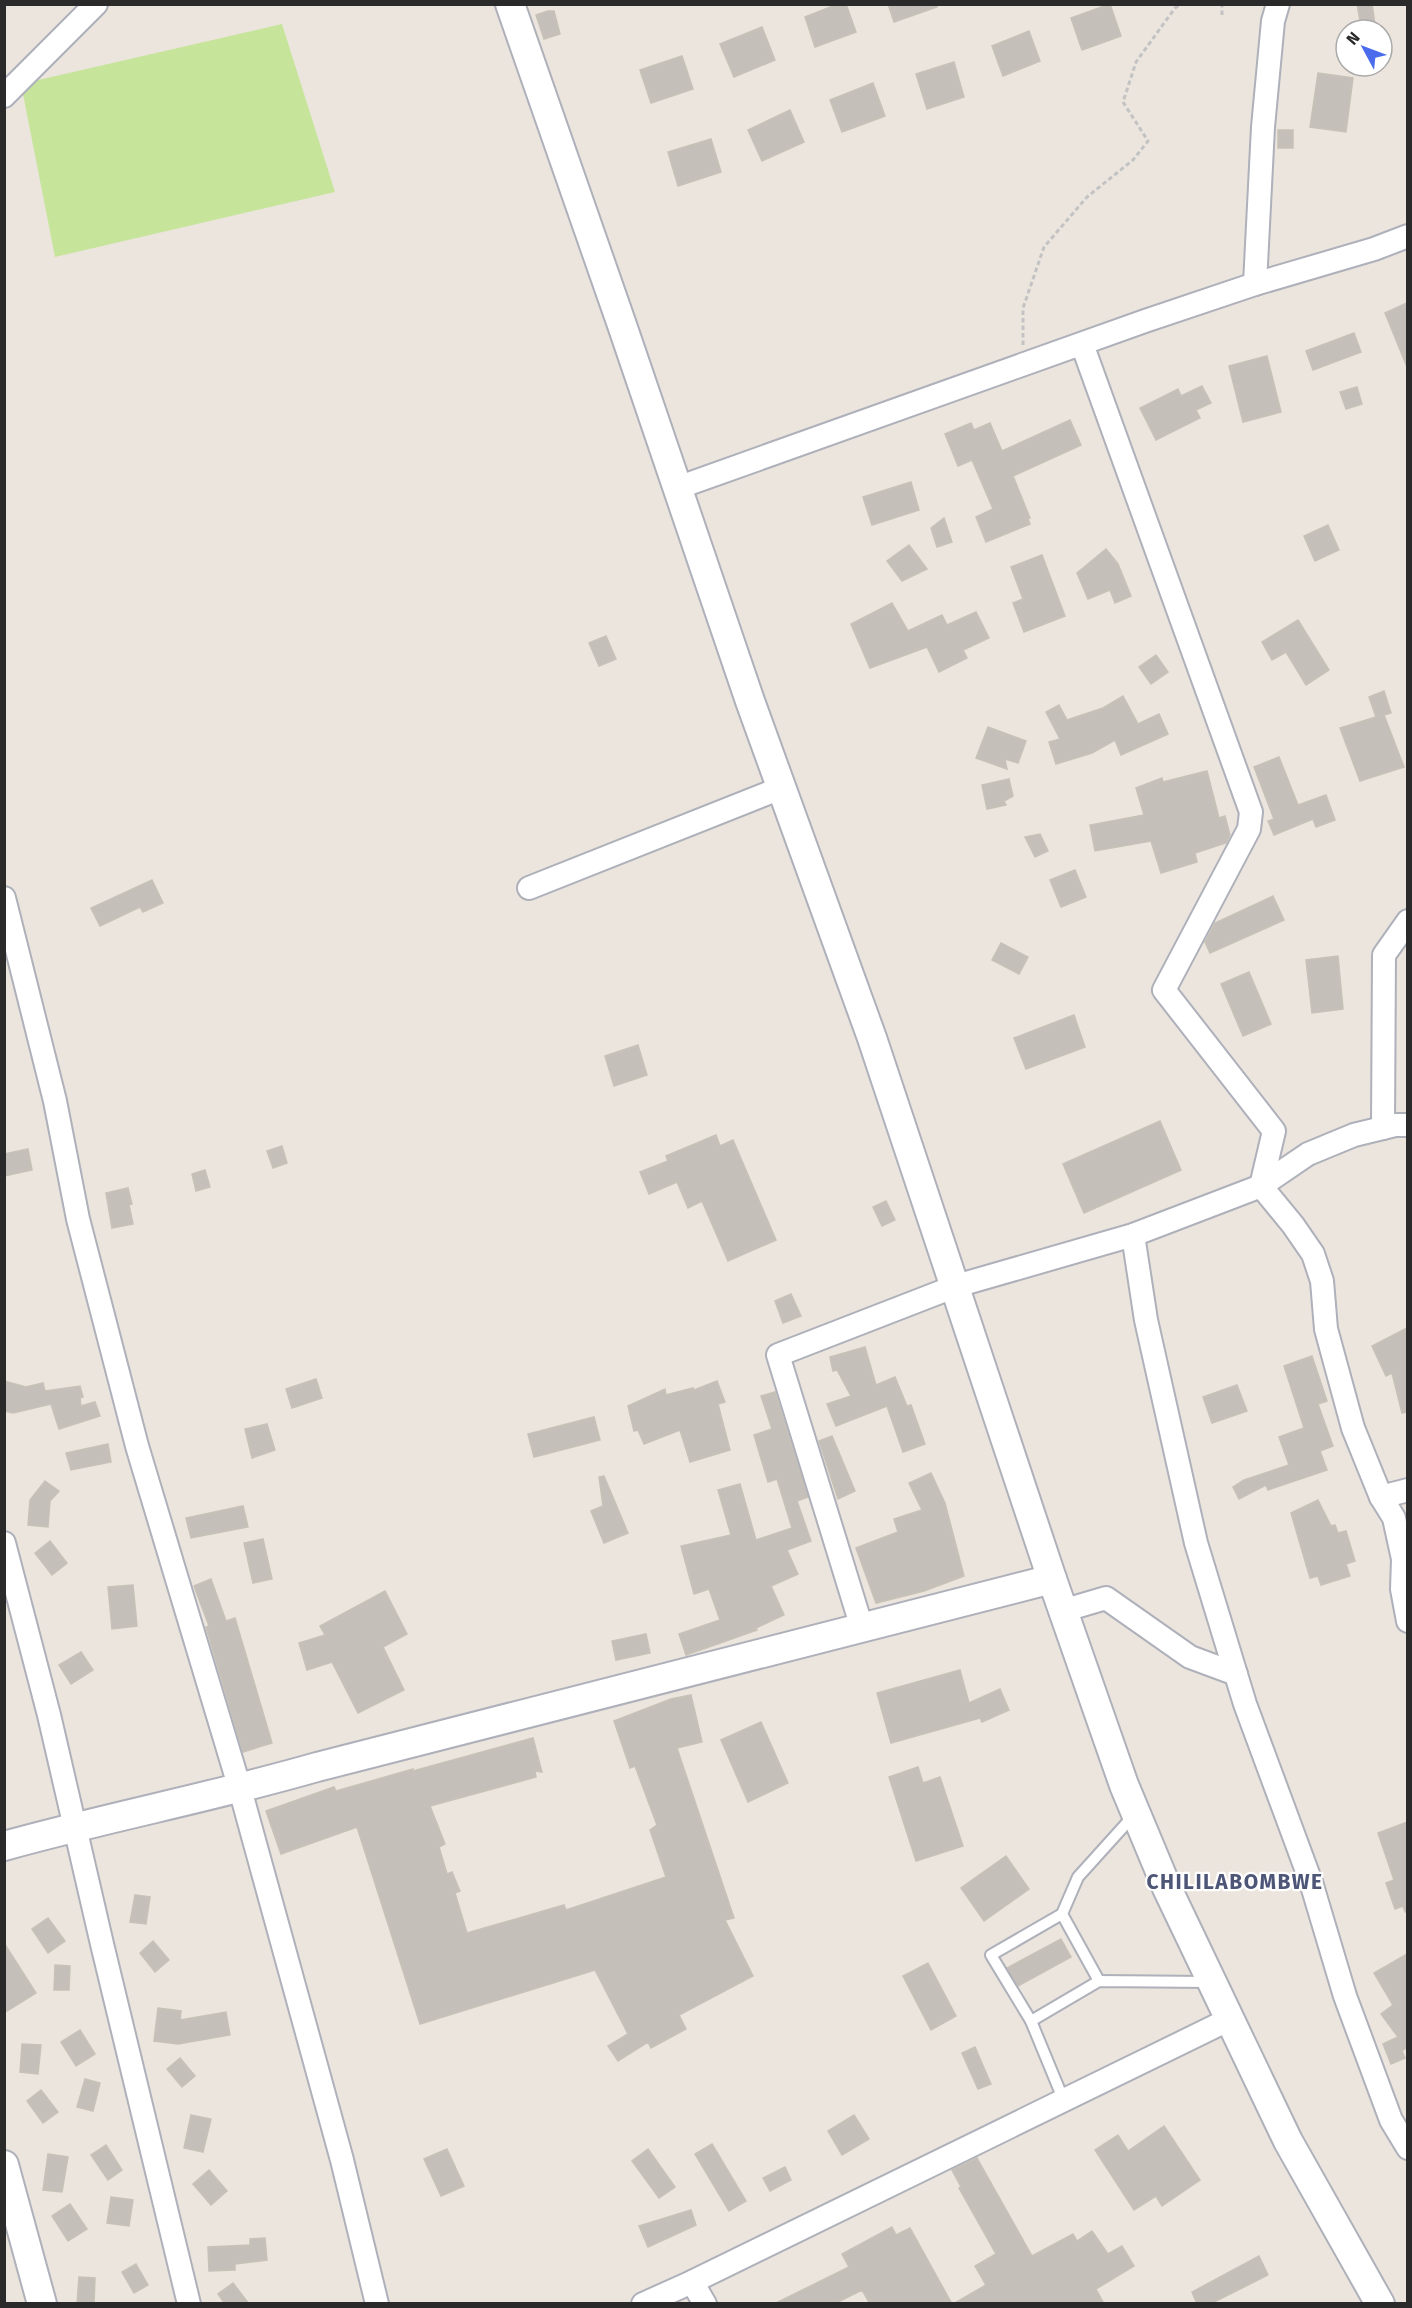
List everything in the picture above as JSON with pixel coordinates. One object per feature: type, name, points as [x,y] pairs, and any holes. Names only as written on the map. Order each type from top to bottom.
[{"type":"street","points":[[4,96],[96,4]]},
{"type":"street","points":[[510,4],[781,788],[872,1038],[1062,1611],[1136,1813],[1167,1888],[1288,2141],[1380,2304]]},
{"type":"street","points":[[1255,284],[1263,127],[1273,21],[1278,4]]},
{"type":"street","points":[[677,488],[1255,284],[1374,249],[1407,236]]},
{"type":"street","points":[[1082,344],[1251,812],[1249,829],[1164,990],[1274,1131],[1260,1186]]},
{"type":"street","points":[[529,888],[781,788]]},
{"type":"street","points":[[4,898],[54,1101],[78,1219],[137,1446],[240,1789],[342,2160],[377,2304]]},
{"type":"street","points":[[1383,1128],[1384,955],[1407,921]]},
{"type":"street","points":[[862,1629],[778,1355],[956,1286],[1134,1235],[1260,1186],[1308,1154],[1354,1135],[1395,1125],[1407,1125]]},
{"type":"street","points":[[1260,1186],[1293,1225],[1313,1254],[1322,1281],[1326,1329],[1353,1428],[1381,1497],[1394,1518],[1403,1559],[1402,1589],[1407,1620]]},
{"type":"street","points":[[1134,1235],[1146,1320],[1162,1400],[1196,1543],[1245,1704],[1311,1882],[1345,1996],[1391,2120],[1407,2148]]},
{"type":"street","points":[[1381,1497],[1407,1490]]},
{"type":"street","points":[[4,1543],[76,1826],[102,1944],[189,2304]]},
{"type":"street","points":[[4,1846],[76,1826],[240,1789],[317,1767],[1052,1579]]},
{"type":"street","points":[[1062,1611],[1106,1598],[1190,1658],[1236,1674]]},
{"type":"street","points":[[644,2304],[692,2283],[1230,2019]]},
{"type":"street","points":[[4,2165],[35,2299]]},
{"type":"street","points":[[692,2283],[705,2304]]},
{"type":"lane","points":[[1064,2101],[1031,2021],[991,1955],[1062,1914],[1078,1877],[1136,1813]]},
{"type":"lane","points":[[1062,1914],[1099,1981]]},
{"type":"lane","points":[[1031,2021],[1099,1981],[1212,1982]]},
{"type":"path","points":[[1022,365],[1023,308],[1044,247],[1087,197],[1133,160],[1148,141],[1123,102],[1136,62],[1181,4]]},
{"type":"path","points":[[1222,4],[1222,15]]},
{"type":"green space","points":[[282,24],[335,192],[55,257],[21,84]]},
{"type":"building","points":[[838,4],[846,4],[856,32],[815,47],[805,17]]},
{"type":"building","points":[[888,4],[937,4],[937,7],[894,22]]},
{"type":"building","points":[[1110,4],[1121,36],[1082,50],[1071,18]]},
{"type":"building","points":[[1357,4],[1372,4],[1374,18],[1360,18]]},
{"type":"building","points":[[554,11],[560,34],[544,39],[536,15]]},
{"type":"building","points":[[762,27],[775,60],[734,77],[720,44]]},
{"type":"building","points":[[1029,31],[1040,61],[1003,76],[992,46]]},
{"type":"building","points":[[682,56],[693,89],[651,103],[640,70]]},
{"type":"building","points":[[954,62],[964,97],[927,109],[916,74]]},
{"type":"building","points":[[1318,73],[1334,75],[1334,78],[1353,78],[1346,132],[1310,127]]},
{"type":"building","points":[[873,83],[885,116],[842,132],[830,100]]},
{"type":"building","points":[[790,110],[804,142],[762,161],[748,130]]},
{"type":"building","points":[[1278,130],[1293,130],[1293,148],[1278,148]]},
{"type":"building","points":[[711,139],[721,172],[678,186],[668,152]]},
{"type":"building","points":[[1407,303],[1407,367],[1385,313]]},
{"type":"building","points":[[1354,333],[1361,352],[1313,370],[1306,351]]},
{"type":"building","points":[[1267,356],[1281,412],[1243,422],[1229,366]]},
{"type":"building","points":[[1202,386],[1211,403],[1196,410],[1200,418],[1156,440],[1140,408],[1178,389],[1181,396]]},
{"type":"building","points":[[1357,387],[1362,404],[1346,409],[1340,392]]},
{"type":"building","points":[[1070,420],[1081,445],[1013,476],[1030,518],[1028,519],[1030,524],[986,542],[976,517],[993,509],[972,460],[958,466],[945,434],[971,423],[974,430],[990,423],[1002,451]]},
{"type":"building","points":[[911,482],[919,510],[872,525],[863,497]]},
{"type":"building","points":[[944,518],[952,542],[937,547],[931,528]]},
{"type":"building","points":[[1328,525],[1339,550],[1315,561],[1304,536]]},
{"type":"building","points":[[909,545],[927,569],[902,581],[887,561]]},
{"type":"building","points":[[1106,549],[1118,564],[1131,596],[1115,603],[1110,590],[1088,599],[1077,573]]},
{"type":"building","points":[[1042,555],[1065,616],[1024,632],[1013,603],[1023,599],[1011,567]]},
{"type":"building","points":[[892,603],[908,631],[942,615],[947,625],[976,612],[989,638],[963,650],[967,658],[939,672],[927,647],[870,668],[851,624]]},
{"type":"building","points":[[1298,620],[1329,670],[1306,685],[1286,652],[1272,660],[1262,642]]},
{"type":"building","points":[[606,636],[616,659],[599,666],[589,643]]},
{"type":"building","points":[[1156,655],[1168,672],[1151,684],[1139,667]]},
{"type":"building","points":[[1384,691],[1391,713],[1384,715],[1404,767],[1360,781],[1340,728],[1376,717],[1369,697]]},
{"type":"building","points":[[1123,696],[1138,724],[1159,714],[1168,734],[1121,755],[1115,740],[1092,753],[1056,764],[1049,742],[1060,739],[1046,712],[1059,705],[1067,720],[1103,708]]},
{"type":"building","points":[[988,727],[1026,741],[1018,763],[1005,759],[1007,769],[976,758]]},
{"type":"building","points":[[1279,757],[1298,805],[1326,795],[1335,820],[1316,827],[1313,819],[1274,835],[1268,821],[1274,819],[1254,767]]},
{"type":"building","points":[[1207,771],[1219,818],[1225,816],[1230,835],[1226,843],[1195,853],[1197,862],[1161,873],[1151,841],[1095,851],[1090,825],[1144,815],[1136,788],[1162,778],[1163,782]]},
{"type":"building","points":[[1009,779],[1013,796],[1004,801],[1006,805],[987,809],[982,785]]},
{"type":"building","points":[[1040,834],[1048,851],[1035,857],[1025,837]]},
{"type":"building","points":[[1075,870],[1086,897],[1061,907],[1050,880]]},
{"type":"building","points":[[152,880],[163,903],[143,912],[140,907],[100,926],[91,908]]},
{"type":"building","points":[[1273,896],[1284,920],[1210,953],[1205,942],[1215,923]]},
{"type":"building","points":[[1001,943],[1028,957],[1019,974],[992,960]]},
{"type":"building","points":[[1338,956],[1343,1009],[1312,1013],[1306,960]]},
{"type":"building","points":[[1249,972],[1271,1024],[1243,1036],[1221,984]]},
{"type":"building","points":[[1074,1015],[1085,1047],[1026,1069],[1014,1038]]},
{"type":"building","points":[[638,1045],[647,1075],[614,1086],[605,1056]]},
{"type":"building","points":[[1160,1121],[1181,1170],[1084,1213],[1063,1164]]},
{"type":"building","points":[[716,1135],[720,1146],[733,1140],[776,1240],[728,1261],[702,1201],[688,1208],[677,1182],[649,1194],[640,1172],[668,1161],[666,1156]]},
{"type":"building","points":[[282,1146],[287,1163],[273,1168],[267,1151]]},
{"type":"building","points":[[28,1149],[32,1170],[4,1176],[4,1154]]},
{"type":"building","points":[[205,1170],[210,1187],[196,1191],[192,1174]]},
{"type":"building","points":[[128,1188],[133,1224],[112,1228],[106,1193]]},
{"type":"building","points":[[886,1201],[895,1220],[882,1226],[873,1207]]},
{"type":"building","points":[[791,1294],[801,1316],[783,1323],[775,1301]]},
{"type":"building","points":[[1407,1328],[1407,1412],[1402,1413],[1392,1373],[1386,1376],[1372,1346]]},
{"type":"building","points":[[865,1347],[876,1385],[895,1377],[907,1406],[911,1405],[925,1444],[903,1452],[887,1406],[836,1426],[827,1404],[851,1396],[837,1370],[833,1371],[830,1357]]},
{"type":"building","points":[[1312,1356],[1327,1401],[1318,1404],[1333,1446],[1320,1451],[1327,1470],[1268,1490],[1266,1485],[1239,1499],[1233,1487],[1244,1480],[1289,1465],[1279,1437],[1304,1428],[1284,1366]]},
{"type":"building","points":[[316,1379],[322,1398],[292,1408],[286,1389]]},
{"type":"building","points":[[4,1381],[26,1387],[43,1383],[45,1391],[80,1386],[83,1397],[80,1398],[81,1406],[95,1402],[100,1416],[59,1429],[51,1404],[13,1413],[4,1411]]},
{"type":"building","points":[[717,1381],[725,1402],[718,1404],[730,1450],[690,1462],[680,1430],[644,1444],[638,1430],[634,1431],[628,1406],[665,1389],[666,1395],[693,1388],[694,1390]]},
{"type":"building","points":[[1237,1385],[1247,1411],[1212,1423],[1203,1397]]},
{"type":"building","points":[[775,1392],[808,1497],[797,1501],[811,1541],[787,1550],[798,1574],[771,1586],[784,1615],[756,1628],[757,1630],[686,1655],[679,1634],[720,1620],[709,1589],[694,1594],[681,1546],[731,1535],[718,1490],[740,1484],[756,1540],[792,1528],[777,1479],[768,1482],[754,1435],[772,1429],[761,1396]]},
{"type":"building","points":[[594,1417],[600,1440],[534,1457],[528,1434]]},
{"type":"building","points":[[267,1424],[275,1450],[252,1458],[245,1429]]},
{"type":"building","points":[[832,1436],[855,1491],[838,1499],[819,1441]]},
{"type":"building","points":[[108,1444],[111,1462],[71,1470],[66,1453]]},
{"type":"building","points":[[931,1473],[945,1503],[964,1576],[924,1591],[876,1603],[856,1548],[898,1532],[894,1519],[922,1510],[909,1483]]},
{"type":"building","points":[[604,1476],[628,1533],[604,1543],[591,1511],[603,1506],[599,1477]]},
{"type":"building","points":[[45,1481],[59,1491],[50,1501],[48,1527],[28,1525],[30,1500]]},
{"type":"building","points":[[1318,1500],[1331,1526],[1335,1525],[1338,1533],[1346,1531],[1355,1561],[1346,1564],[1350,1576],[1321,1585],[1318,1576],[1310,1578],[1291,1513]]},
{"type":"building","points":[[243,1506],[248,1527],[191,1538],[186,1518]]},
{"type":"building","points":[[263,1539],[272,1579],[253,1583],[244,1543]]},
{"type":"building","points":[[50,1541],[67,1563],[52,1575],[35,1553]]},
{"type":"building","points":[[211,1579],[226,1621],[235,1618],[272,1743],[243,1752],[206,1627],[209,1626],[194,1586]]},
{"type":"building","points":[[133,1585],[137,1626],[112,1629],[108,1587]]},
{"type":"building","points":[[385,1591],[407,1634],[383,1647],[404,1690],[358,1713],[332,1662],[307,1670],[299,1643],[325,1635],[320,1626]]},
{"type":"building","points":[[646,1634],[650,1653],[616,1660],[612,1641]]},
{"type":"building","points":[[81,1652],[93,1670],[71,1684],[59,1665]]},
{"type":"building","points":[[960,1670],[969,1703],[1000,1689],[1009,1710],[982,1722],[980,1718],[891,1743],[877,1693]]},
{"type":"building","points":[[691,1695],[702,1742],[677,1748],[734,1918],[725,1920],[753,1976],[679,2015],[686,2029],[651,2048],[648,2042],[618,2061],[608,2046],[628,2034],[595,1970],[420,2024],[357,1827],[281,1854],[266,1811],[334,1787],[336,1791],[533,1738],[542,1772],[535,1771],[536,1777],[430,1806],[445,1844],[439,1847],[447,1874],[452,1872],[460,1891],[455,1893],[467,1933],[564,1905],[566,1910],[666,1877],[650,1830],[657,1825],[635,1766],[630,1768],[614,1721],[671,1699]]},
{"type":"building","points":[[761,1722],[788,1783],[748,1802],[721,1740]]},
{"type":"building","points":[[918,1767],[923,1783],[940,1777],[963,1846],[916,1861],[889,1777]]},
{"type":"building","points":[[1407,1822],[1407,1911],[1405,1912],[1403,1906],[1395,1909],[1386,1883],[1394,1880],[1378,1833]]},
{"type":"building","points":[[1006,1856],[1029,1889],[984,1921],[961,1888]]},
{"type":"building","points":[[135,1895],[150,1897],[146,1924],[130,1922]]},
{"type":"building","points":[[48,1918],[65,1941],[48,1953],[32,1929]]},
{"type":"building","points":[[1061,1939],[1071,1957],[1018,1986],[1007,1968]]},
{"type":"building","points":[[153,1941],[169,1960],[155,1972],[140,1953]]},
{"type":"building","points":[[4,1943],[36,1993],[4,2013]]},
{"type":"building","points":[[1407,1954],[1407,2050],[1406,2048],[1402,2051],[1405,2058],[1391,2064],[1383,2044],[1398,2037],[1381,2014],[1393,2005],[1374,1973]]},
{"type":"building","points":[[928,1963],[956,2016],[931,2030],[903,1976]]},
{"type":"building","points":[[55,1965],[70,1966],[69,1990],[54,1990]]},
{"type":"building","points":[[158,2008],[181,2011],[180,2020],[226,2012],[230,2035],[178,2044],[154,2041]]},
{"type":"building","points":[[80,2030],[95,2054],[76,2066],[61,2042]]},
{"type":"building","points":[[22,2044],[41,2045],[38,2074],[20,2072]]},
{"type":"building","points":[[975,2047],[991,2084],[978,2089],[962,2053]]},
{"type":"building","points":[[180,2058],[195,2076],[182,2087],[167,2069]]},
{"type":"building","points":[[85,2079],[100,2083],[93,2111],[77,2107]]},
{"type":"building","points":[[41,2090],[58,2112],[43,2123],[27,2101]]},
{"type":"building","points":[[191,2115],[211,2119],[203,2152],[184,2148]]},
{"type":"building","points":[[854,2115],[869,2139],[842,2155],[828,2131]]},
{"type":"building","points":[[1164,2126],[1200,2180],[1162,2206],[1156,2196],[1134,2210],[1095,2150],[1118,2135],[1128,2151]]},
{"type":"building","points":[[712,2144],[746,2201],[729,2211],[695,2154]]},
{"type":"building","points":[[106,2145],[122,2170],[108,2180],[91,2155]]},
{"type":"building","points":[[447,2149],[464,2186],[441,2196],[424,2159]]},
{"type":"building","points":[[648,2149],[675,2187],[659,2198],[632,2161]]},
{"type":"building","points":[[48,2154],[68,2157],[62,2192],[43,2190]]},
{"type":"building","points":[[977,2158],[1032,2256],[1073,2234],[1077,2241],[1092,2231],[1108,2254],[1122,2246],[1134,2266],[1096,2289],[1104,2304],[953,2304],[986,2285],[975,2266],[996,2254],[959,2188],[961,2187],[952,2170]]},
{"type":"building","points":[[785,2167],[791,2180],[770,2191],[763,2178]]},
{"type":"building","points":[[209,2170],[227,2191],[211,2205],[193,2184]]},
{"type":"building","points":[[111,2197],[133,2200],[129,2226],[107,2223]]},
{"type":"building","points":[[70,2204],[87,2229],[68,2241],[52,2216]]},
{"type":"building","points":[[691,2210],[696,2225],[648,2247],[639,2226]]},
{"type":"building","points":[[892,2227],[896,2235],[910,2228],[952,2304],[870,2304],[862,2290],[834,2304],[774,2304],[849,2267],[842,2254]]},
{"type":"building","points":[[265,2238],[267,2260],[235,2264],[235,2270],[209,2271],[208,2247],[250,2245],[250,2239]]},
{"type":"building","points":[[1259,2256],[1268,2275],[1210,2304],[1197,2304],[1192,2292]]},
{"type":"building","points":[[136,2264],[148,2285],[134,2293],[122,2272]]},
{"type":"building","points":[[79,2277],[95,2278],[94,2304],[77,2304]]},
{"type":"building","points":[[233,2283],[249,2304],[225,2304],[218,2294]]},
{"type":"district","name":"CHILILABOMBWE","points":[[1235,1882]]}]
